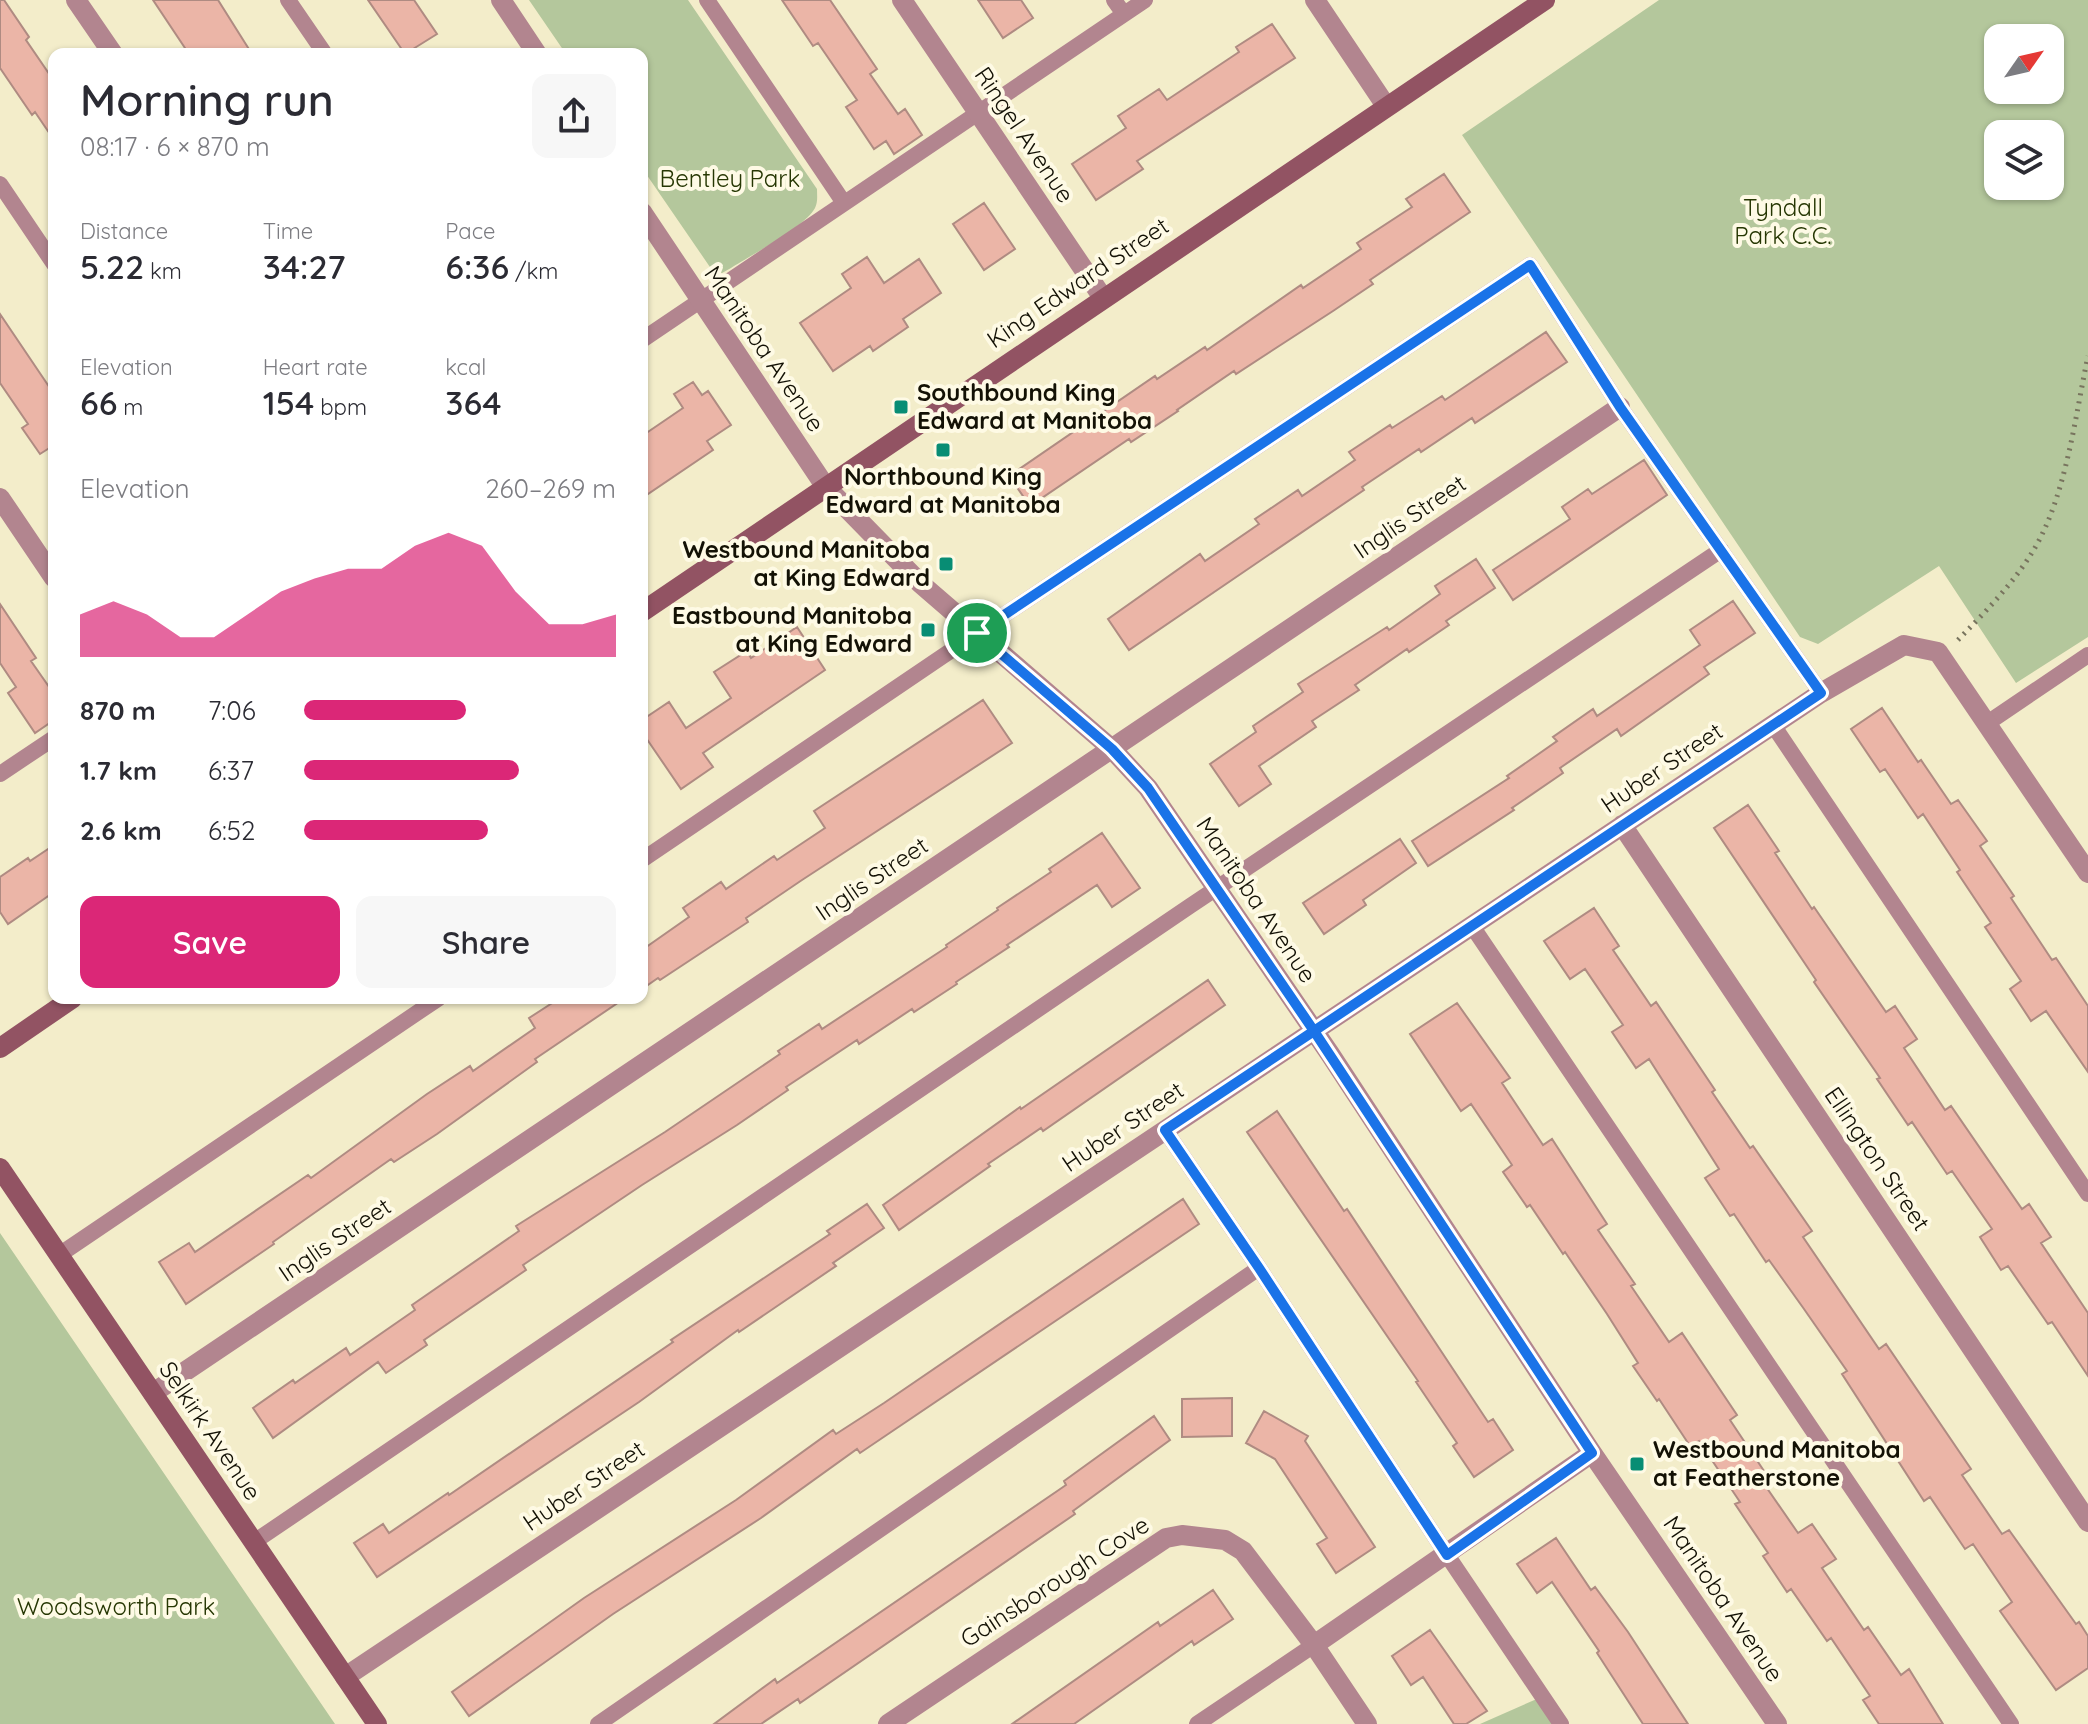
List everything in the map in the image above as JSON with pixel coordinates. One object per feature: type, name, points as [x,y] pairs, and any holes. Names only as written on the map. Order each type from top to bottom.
[{"type":"street","points":[[76,0],[109,48]]},
{"type":"street","points":[[501,0],[533,48]]},
{"type":"street","name":"Ringel Avenue","points":[[902,0],[1103,298]]},
{"type":"street","points":[[1315,0],[1386,106]]},
{"type":"street","name":"King Edward Street","points":[[648,608],[1545,0]]},
{"type":"street","name":"Manitoba Avenue","points":[[648,221],[825,486],[921,584],[1112,749],[1148,788],[1777,1724]]},
{"type":"street","name":"Inglis Street","points":[[153,1393],[1620,407]]},
{"type":"street","points":[[0,498],[48,569]]},
{"type":"street","name":"Huber Street","points":[[345,1677],[1821,693],[1904,645],[1938,652]]},
{"type":"street","points":[[1938,652],[2088,873]]},
{"type":"street","name":"Ellington Street","points":[[1622,825],[2088,1522]]},
{"type":"street","points":[[0,1048],[64,1004]]},
{"type":"street","name":"Selkirk Avenue","points":[[0,1168],[377,1724]]},
{"type":"street","points":[[1314,1645],[1592,1453]]},
{"type":"street","name":"Gainsborough Cove","points":[[888,1724],[1166,1538],[1182,1535],[1225,1540],[1243,1551],[1314,1645],[1367,1724]]},
{"type":"lane","points":[[288,0],[321,48]]},
{"type":"lane","points":[[707,0],[844,203]]},
{"type":"lane","points":[[648,336],[978,113],[1119,7],[1145,0]]},
{"type":"lane","points":[[0,184],[48,255]]},
{"type":"lane","points":[[648,856],[1530,265],[1620,407],[1821,693]]},
{"type":"lane","points":[[254,1542],[1721,550]]},
{"type":"lane","points":[[1986,724],[2088,655]]},
{"type":"lane","points":[[1773,725],[2088,1194]]},
{"type":"lane","points":[[0,774],[48,742]]},
{"type":"lane","points":[[1472,926],[2011,1724]]},
{"type":"lane","points":[[59,1255],[430,1004]]},
{"type":"lane","points":[[1165,1130],[1561,1724]]},
{"type":"lane","points":[[598,1724],[1259,1268]]},
{"type":"lane","points":[[1197,1724],[1314,1645]]},
{"type":"path","points":[[1938,652],[1955,642],[2004,591],[2034,549],[2060,484],[2088,356]]},
{"type":"green space","name":"Bentley Park","points":[[529,0],[688,0],[817,189],[815,208],[800,224],[764,248],[722,273],[712,270],[648,177],[648,48],[562,48]]},
{"type":"green space","name":"Tyndall Park C.C.","points":[[1659,0],[2088,0],[2088,637],[2016,683],[1939,566],[1818,644],[1800,637],[1462,135]]},
{"type":"green space","name":"Woodsworth Park","points":[[0,1233],[335,1724],[0,1724]]},
{"type":"green space","points":[[1539,1698],[1556,1724],[1480,1724]]},
{"type":"building","points":[[0,0],[4,0],[48,72],[48,131],[35,112],[32,115],[0,68]]},
{"type":"building","points":[[153,0],[218,0],[248,48],[185,48]]},
{"type":"building","points":[[368,0],[414,0],[437,34],[415,48],[401,48]]},
{"type":"building","points":[[782,0],[830,0],[877,69],[870,74],[898,114],[905,109],[922,135],[894,154],[886,141],[874,149],[846,107],[857,100],[818,43],[813,46]]},
{"type":"building","points":[[978,0],[1021,0],[1033,18],[1003,38]]},
{"type":"building","points":[[1272,24],[1295,58],[1137,161],[1143,169],[1096,200],[1072,164],[1126,128],[1118,116],[1159,89],[1167,100],[1239,52],[1236,47]]},
{"type":"building","points":[[1444,174],[1470,212],[1370,280],[1373,284],[1333,311],[1236,374],[1234,371],[1178,411],[1131,442],[1129,439],[1030,506],[1009,476],[1155,376],[1157,379],[1205,347],[1207,350],[1301,285],[1303,288],[1361,249],[1357,243],[1412,207],[1406,199]]},
{"type":"building","points":[[984,203],[1015,249],[984,270],[953,224]]},
{"type":"building","points":[[867,257],[884,283],[919,259],[941,293],[903,319],[908,327],[873,351],[870,346],[833,371],[800,323],[851,288],[842,274]]},
{"type":"building","points":[[0,314],[48,385],[48,449],[40,454],[22,428],[28,424],[0,383]]},
{"type":"building","points":[[1546,332],[1567,362],[1475,423],[1472,418],[1421,452],[1419,449],[1129,650],[1108,619],[1200,554],[1205,561],[1259,524],[1255,519],[1298,490],[1302,496],[1355,460],[1349,452],[1390,425],[1392,428],[1442,396],[1445,400]]},
{"type":"building","points":[[693,382],[702,395],[708,391],[731,425],[707,441],[713,450],[648,494],[648,432],[683,408],[674,394]]},
{"type":"building","points":[[1644,460],[1667,495],[1513,600],[1493,570],[1570,519],[1562,507],[1588,489],[1592,494]]},
{"type":"building","points":[[1476,559],[1495,588],[1446,621],[1449,625],[1355,685],[1359,690],[1312,721],[1316,727],[1259,766],[1271,784],[1239,806],[1210,764],[1256,732],[1253,726],[1303,692],[1298,684],[1387,627],[1389,630],[1440,594],[1435,586]]},
{"type":"building","points":[[1733,601],[1755,633],[1704,667],[1709,674],[1621,736],[1617,729],[1560,768],[1563,773],[1512,808],[1514,810],[1428,866],[1412,841],[1509,778],[1507,776],[1557,741],[1553,737],[1593,709],[1597,716],[1700,645],[1690,630]]},
{"type":"building","points":[[0,604],[36,658],[31,661],[48,685],[48,724],[35,733],[8,693],[16,687],[0,663]]},
{"type":"building","points":[[797,627],[825,670],[703,753],[713,767],[681,789],[648,741],[648,716],[669,702],[686,728],[731,698],[714,672],[747,651],[751,658]]},
{"type":"building","points":[[983,700],[1012,743],[802,880],[746,918],[748,922],[648,985],[648,946],[689,917],[683,908],[721,882],[726,889],[774,856],[777,860],[825,828],[814,811]]},
{"type":"building","points":[[1882,708],[1951,804],[1958,800],[1987,841],[1980,846],[2014,896],[2011,898],[2052,960],[2056,958],[2088,1006],[2088,1072],[2046,1011],[2031,1021],[2010,989],[2021,981],[1985,927],[1991,923],[1957,872],[1960,870],[1923,814],[1918,818],[1885,769],[1880,772],[1851,729]]},
{"type":"building","points":[[1748,805],[1812,909],[1814,907],[1886,1012],[1895,1006],[1917,1039],[1904,1048],[1945,1110],[1951,1106],[2022,1209],[2029,1204],[2051,1237],[2041,1243],[2088,1313],[2088,1376],[2052,1322],[2048,1324],[2008,1266],[2001,1270],[1980,1237],[1992,1229],[1952,1171],[1947,1174],[1912,1122],[1908,1125],[1714,828]]},
{"type":"building","points":[[1102,833],[1140,888],[1112,907],[1097,885],[1007,945],[1009,947],[957,984],[859,1044],[857,1040],[786,1087],[788,1090],[737,1125],[523,1265],[526,1270],[424,1340],[427,1345],[386,1373],[378,1362],[273,1438],[253,1408],[346,1348],[350,1355],[415,1310],[412,1305],[519,1231],[516,1226],[665,1132],[819,1024],[822,1029],[947,947],[1051,872],[1049,869]]},
{"type":"building","points":[[1400,839],[1416,863],[1363,900],[1366,905],[1324,934],[1303,903]]},
{"type":"building","points":[[48,849],[48,896],[8,924],[0,912],[0,877],[28,858],[30,861]]},
{"type":"building","points":[[1594,908],[1619,946],[1613,950],[1651,1006],[1656,1002],[1750,1148],[1753,1146],[1812,1231],[1803,1237],[1879,1349],[1886,1344],[1971,1469],[1962,1475],[2002,1534],[2009,1530],[2076,1624],[2079,1622],[2088,1636],[2088,1668],[2056,1690],[2000,1611],[2012,1602],[1973,1544],[1965,1549],[1930,1497],[1924,1501],[1842,1374],[1847,1371],[1769,1260],[1766,1262],[1734,1214],[1730,1216],[1705,1178],[1719,1169],[1649,1059],[1636,1068],[1612,1032],[1623,1025],[1585,969],[1570,979],[1544,941]]},
{"type":"building","points":[[1208,980],[1225,1005],[1043,1131],[1041,1128],[988,1164],[990,1166],[899,1230],[883,1205],[1020,1107]]},
{"type":"building","points":[[1457,1003],[1510,1078],[1502,1083],[1543,1145],[1552,1139],[1607,1224],[1598,1230],[1669,1342],[1682,1333],[1737,1415],[1730,1420],[1766,1474],[1760,1478],[1798,1533],[1812,1524],[1836,1559],[1822,1568],[1864,1630],[1868,1627],[1901,1675],[1909,1669],[1943,1724],[1879,1724],[1863,1700],[1870,1696],[1831,1638],[1827,1641],[1791,1589],[1787,1592],[1763,1556],[1768,1553],[1735,1504],[1740,1502],[1699,1441],[1690,1446],[1659,1399],[1657,1401],[1633,1366],[1638,1363],[1607,1314],[1565,1252],[1563,1254],[1503,1172],[1512,1165],[1471,1104],[1461,1111],[1410,1034]]},
{"type":"building","points":[[551,1004],[616,1004],[535,1059],[537,1062],[437,1134],[394,1162],[391,1159],[186,1304],[159,1262],[189,1243],[195,1252],[308,1175],[311,1178],[427,1094],[470,1066],[473,1071],[535,1028],[529,1018]]},
{"type":"building","points":[[1277,1111],[1344,1211],[1347,1209],[1488,1422],[1493,1419],[1513,1450],[1474,1477],[1453,1446],[1457,1443],[1418,1381],[1247,1132]]},
{"type":"building","points":[[1183,1199],[1199,1224],[860,1453],[857,1449],[761,1518],[613,1614],[469,1716],[452,1692],[584,1598],[736,1500],[833,1430],[836,1434],[884,1403]]},
{"type":"building","points":[[867,1204],[884,1228],[833,1263],[836,1266],[377,1577],[354,1543],[383,1524],[389,1533],[449,1495],[673,1342],[671,1340],[830,1234],[827,1231]]},
{"type":"building","points":[[1232,1398],[1232,1436],[1182,1437],[1182,1399]]},
{"type":"building","points":[[1264,1411],[1308,1436],[1305,1441],[1375,1547],[1336,1573],[1317,1544],[1327,1538],[1275,1459],[1246,1443]]},
{"type":"building","points":[[1154,1416],[1170,1440],[1073,1511],[1075,1514],[800,1703],[798,1699],[761,1724],[714,1724],[775,1679],[777,1683],[1066,1485],[1064,1481]]},
{"type":"building","points":[[1556,1538],[1591,1590],[1595,1587],[1628,1632],[1688,1724],[1643,1724],[1552,1582],[1537,1593],[1517,1564]]},
{"type":"building","points":[[1213,1590],[1233,1619],[1194,1645],[1192,1641],[1074,1724],[1012,1724],[1158,1622],[1160,1626]]},
{"type":"building","points":[[1430,1630],[1487,1711],[1466,1724],[1454,1724],[1423,1677],[1411,1685],[1392,1656]]},
{"type":"place","name":"Southbound King Edward at Manitoba","points":[[901,407]]},
{"type":"place","name":"Northbound King Edward at Manitoba","points":[[943,450]]},
{"type":"place","name":"Westbound Manitoba at King Edward","points":[[946,564]]},
{"type":"place","name":"Eastbound Manitoba at King Edward","points":[[928,630]]},
{"type":"place","name":"Westbound Manitoba at Featherstone","points":[[1637,1464]]},
{"type":"route","points":[[977,633],[1112,749],[1148,788],[1314,1031],[1165,1130],[1447,1555],[1592,1453],[1314,1031],[1821,693],[1620,407],[1530,265],[977,633]]}]
